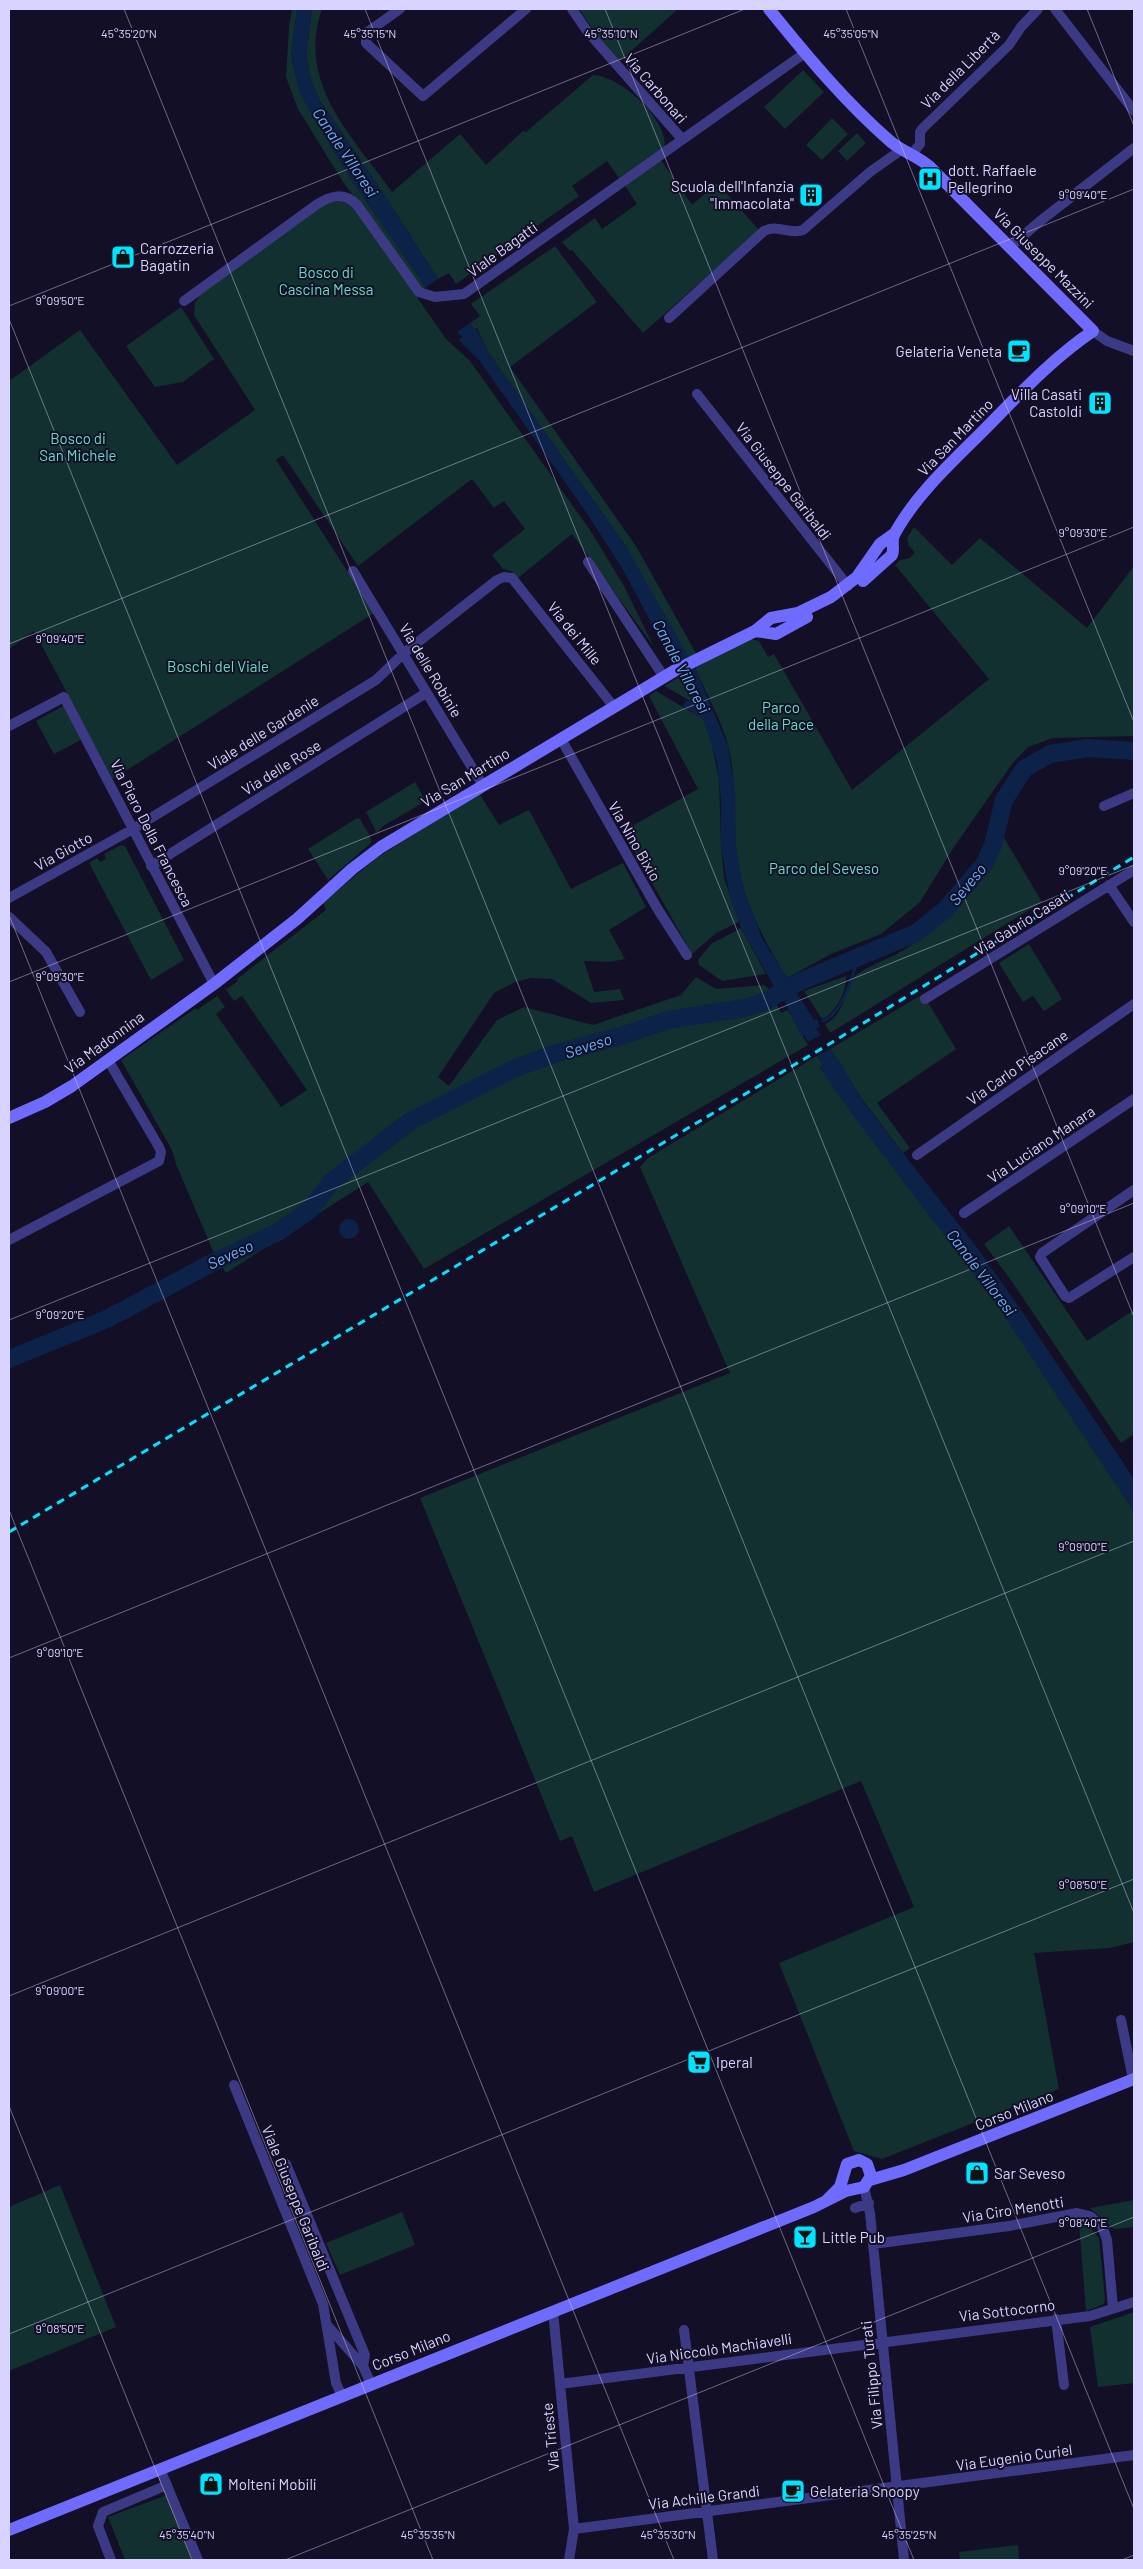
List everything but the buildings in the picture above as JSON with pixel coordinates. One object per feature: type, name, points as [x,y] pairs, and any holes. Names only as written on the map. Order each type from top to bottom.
[{"type":"street","points":[[400,9],[366,34],[366,43],[423,96],[526,9]]},
{"type":"street","name":"Via Carbonari","points":[[572,9],[587,31],[682,139]]},
{"type":"street","name":"Via Giuseppe Mazzini","points":[[769,9],[849,103],[906,152],[930,167],[1093,331],[1107,341],[1134,352]]},
{"type":"street","name":"Via della Libertà","points":[[906,152],[920,144],[920,132],[923,128],[1009,45],[1021,27],[1038,9]]},
{"type":"street","points":[[1054,9],[1134,110]]},
{"type":"street","name":"Viale Bagatti","points":[[184,302],[316,205],[340,195],[347,197],[357,205],[419,292],[435,297],[464,294],[806,53]]},
{"type":"street","points":[[1010,248],[1039,222],[1134,148]]},
{"type":"street","points":[[669,318],[764,231],[773,227],[791,233],[803,230],[870,172],[906,152]]},
{"type":"street","name":"Via San Martino","points":[[214,984],[297,918],[366,857],[482,784],[692,661],[755,631],[771,618],[793,615],[848,586],[864,569],[880,544],[894,534],[910,509],[934,480],[1072,344],[1093,331]]},
{"type":"street","name":"Via Giuseppe Garibaldi","points":[[697,394],[848,586]]},
{"type":"street","name":"Via San Martino","points":[[755,631],[770,634],[779,633],[848,594],[892,555],[894,534]]},
{"type":"street","points":[[588,562],[669,674]]},
{"type":"street","name":"Via delle Robinie","points":[[353,571],[482,784]]},
{"type":"street","name":"Viale delle Gardenie","points":[[132,829],[376,680],[404,653],[497,580],[504,577],[512,578]]},
{"type":"street","name":"Via dei Mille","points":[[512,578],[614,707]]},
{"type":"street","name":"Via delle Rose","points":[[151,866],[426,693]]},
{"type":"street","name":"Via Piero Della Francesca","points":[[9,726],[64,696],[214,984]]},
{"type":"street","name":"Via Nino Bixio","points":[[561,739],[656,908],[687,955]]},
{"type":"street","points":[[1104,806],[1134,793]]},
{"type":"street","name":"Via Giotto","points":[[9,898],[132,829]]},
{"type":"street","name":"Via Gabrio Casati","points":[[925,999],[1134,870]]},
{"type":"street","points":[[1109,885],[1134,922]]},
{"type":"street","points":[[9,917],[46,952],[80,1012]]},
{"type":"street","name":"Via Madonnina","points":[[9,1118],[52,1098],[214,984]]},
{"type":"street","name":"Via Carlo Pisacane","points":[[917,1155],[1134,1004]]},
{"type":"street","points":[[9,1240],[156,1165],[161,1156],[159,1147],[108,1060]]},
{"type":"street","name":"Via Luciano Manara","points":[[964,1213],[1134,1099]]},
{"type":"street","points":[[1134,1190],[1042,1253],[1040,1257],[1065,1296],[1069,1298],[1134,1257]]},
{"type":"street","points":[[1121,2020],[1134,2079]]},
{"type":"street","name":"Corso Milano","points":[[9,2530],[826,2201],[865,2181],[904,2170],[1134,2079]]},
{"type":"street","name":"Viale Giuseppe Garibaldi","points":[[234,2085],[323,2304],[336,2383],[342,2396]]},
{"type":"street","points":[[826,2201],[837,2191],[844,2168],[855,2160],[863,2161],[865,2181],[847,2184],[843,2176]]},
{"type":"street","name":"Viale Giuseppe Garibaldi","points":[[286,2164],[365,2355],[363,2366]]},
{"type":"street","name":"Via Filippo Turati","points":[[865,2181],[869,2203],[904,2560]]},
{"type":"street","points":[[855,2208],[869,2203]]},
{"type":"street","name":"Via Ciro Menotti","points":[[873,2244],[1027,2223],[1077,2213],[1090,2216],[1102,2226],[1106,2240],[1113,2308]]},
{"type":"street","name":"Via Sottocorno","points":[[882,2341],[1090,2316],[1134,2302]]},
{"type":"street","name":"Via Trieste","points":[[553,2311],[574,2529],[569,2560]]},
{"type":"street","points":[[1056,2319],[1064,2385]]},
{"type":"street","name":"Viale Giuseppe Garibaldi","points":[[326,2325],[363,2366],[371,2384]]},
{"type":"street","points":[[684,2330],[713,2560]]},
{"type":"street","name":"Via Niccolò Machiavelli","points":[[560,2384],[882,2341]]},
{"type":"street","name":"Via Eugenio Curiel","points":[[898,2488],[1134,2455]]},
{"type":"street","points":[[160,2469],[198,2560]]},
{"type":"street","points":[[111,2560],[98,2526],[103,2512],[167,2485]]},
{"type":"street","name":"Via Achille Grandi","points":[[574,2529],[898,2488]]},
{"type":"green space","points":[[292,9],[297,9],[291,57],[300,93],[350,178],[426,287],[423,289],[343,182],[298,109],[286,77]]},
{"type":"green space","points":[[312,9],[322,9],[316,36],[316,61],[322,85],[345,129],[392,192],[460,134],[486,165],[523,131],[526,132],[593,75],[616,82],[640,100],[658,123],[665,146],[619,178],[607,161],[572,186],[579,196],[456,284],[449,273],[438,279],[385,196],[319,99],[310,77],[306,55]]},
{"type":"green space","points":[[579,9],[678,9],[620,61],[596,34]]},
{"type":"green space","points":[[803,70],[824,92],[785,129],[764,107]]},
{"type":"green space","points":[[832,118],[848,134],[822,160],[806,145]]},
{"type":"green space","points":[[857,133],[866,143],[847,161],[838,151]]},
{"type":"green space","points":[[661,160],[692,205],[717,183],[759,230],[643,333],[572,250],[570,251],[562,242],[595,218],[602,229],[637,204],[625,186]]},
{"type":"green space","points":[[340,201],[353,205],[446,339],[470,361],[590,530],[624,586],[654,647],[572,534],[518,578],[511,571],[503,569],[492,555],[525,529],[504,501],[494,508],[472,479],[358,566],[283,455],[276,460],[374,613],[113,779],[34,631],[9,649],[9,381],[80,330],[177,465],[255,410],[194,315],[195,303],[200,295],[323,204]]},
{"type":"green space","points":[[555,246],[597,302],[510,367],[636,546],[697,655],[688,659],[627,548],[488,352],[477,328],[474,329],[470,323],[480,316],[471,304]]},
{"type":"green space","points":[[181,307],[214,359],[183,382],[155,387],[126,346]]},
{"type":"green space","name":"Parco del Seveso","points":[[914,527],[952,565],[980,538],[1087,628],[1134,566],[1134,736],[1053,738],[1028,747],[1012,764],[954,847],[920,902],[881,934],[831,954],[787,978],[761,932],[747,900],[738,866],[731,758],[713,706],[695,668],[727,649],[751,639],[759,641],[768,657],[774,654],[852,790],[989,679],[895,565],[900,560],[910,558],[915,552],[909,546],[907,538]]},
{"type":"green space","points":[[679,677],[694,703],[664,686]]},
{"type":"green space","points":[[656,691],[703,719],[711,740],[719,779],[724,877],[739,922],[716,933],[692,954],[623,831],[698,789],[649,696]]},
{"type":"green space","points":[[63,706],[81,740],[54,754],[36,721]]},
{"type":"green space","points":[[415,782],[426,801],[383,826],[377,833],[366,812]]},
{"type":"green space","points":[[479,793],[499,825],[529,810],[571,889],[623,863],[646,907],[609,930],[625,959],[609,962],[584,961],[594,992],[620,989],[624,1000],[591,1003],[552,979],[531,978],[515,982],[494,993],[438,1077],[449,1086],[497,1020],[524,1007],[593,1025],[681,995],[696,977],[716,989],[764,985],[769,989],[781,1013],[788,1010],[808,1045],[424,1269],[368,1182],[226,1273],[213,1251],[176,1164],[172,1150],[121,1060],[196,1008],[197,1010],[217,996],[216,994],[225,1007],[216,1014],[281,1107],[307,1090],[242,996],[234,1001],[225,988],[227,989],[238,981],[237,979],[326,910],[323,903],[375,859]]},
{"type":"green space","points":[[357,818],[360,819],[370,836],[371,843],[328,880],[308,849]]},
{"type":"green space","points":[[1003,836],[1042,902],[830,1033],[825,1024],[841,1008],[850,982],[854,977],[904,950],[935,927],[973,884]]},
{"type":"green space","points":[[121,845],[125,846],[184,960],[151,980],[89,863],[97,858],[100,862],[106,859],[104,854]]},
{"type":"green space","points":[[741,928],[766,974],[722,981],[699,965],[698,960],[711,944]]},
{"type":"green space","points":[[1029,944],[1062,999],[1044,1011],[1033,996],[1023,1002],[999,963]]},
{"type":"green space","points":[[846,976],[845,988],[840,1001],[832,1012],[822,1019],[804,991]]},
{"type":"green space","points":[[923,994],[956,1049],[877,1103],[910,1148],[903,1153],[864,1102],[830,1049]]},
{"type":"green space","points":[[817,1056],[823,1066],[820,1067],[993,1299],[1134,1511],[1134,1942],[1110,1948],[1034,1953],[1059,2089],[882,2159],[854,2151],[779,1963],[914,1907],[861,1781],[594,1892],[572,1836],[560,1841],[420,1498],[730,1373],[640,1167],[648,1158]]},
{"type":"green space","points":[[1009,1226],[1087,1341],[1134,1310],[1134,1434],[1121,1443],[1010,1279],[984,1244]]},
{"type":"green space","points":[[60,2185],[116,2327],[9,2371],[9,2207]]},
{"type":"green space","points":[[1134,2200],[1134,2227],[1114,2229],[1090,2208]]},
{"type":"green space","points":[[402,2212],[415,2245],[340,2275],[326,2243]]},
{"type":"green space","points":[[1079,2223],[1087,2224],[1099,2238],[1105,2299],[1104,2304],[1086,2311]]},
{"type":"green space","points":[[1134,2312],[1134,2383],[1098,2387],[1090,2327]]},
{"type":"green space","points":[[167,2495],[194,2560],[125,2560],[108,2517]]},
{"type":"green space","points":[[1018,2545],[1019,2560],[960,2560],[959,2552]]},
{"type":"water","points":[[297,9],[312,9],[306,55],[310,77],[319,99],[385,196],[438,279],[426,287],[350,178],[300,93],[291,57]]},
{"type":"water","points":[[470,323],[474,329],[476,328],[488,352],[627,548],[695,668],[728,746],[735,791],[736,848],[744,891],[762,938],[814,1020],[817,1019],[820,1026],[816,1028],[821,1035],[808,1042],[804,1035],[801,1036],[785,1002],[741,928],[730,898],[721,847],[721,800],[717,762],[703,720],[683,706],[686,700],[694,703],[622,568],[584,509],[479,360],[459,340],[462,337],[457,332]]},
{"type":"water","name":"Canale Villoresi","points":[[830,1049],[835,1058],[837,1057],[864,1103],[978,1249],[1134,1479],[1134,1511],[993,1299],[854,1117],[820,1068],[823,1066],[817,1056]]},
{"type":"water","points":[[349,1219],[356,1222],[359,1229],[356,1236],[349,1239],[342,1236],[339,1229],[342,1222]]},
{"type":"waterway","name":"Seveso","points":[[9,1359],[107,1319],[206,1266],[278,1232],[311,1209],[331,1182],[409,1122],[513,1069],[554,1054],[624,1035],[668,1020],[744,1008],[764,1002],[799,982],[916,933],[946,909],[985,863],[993,845],[1004,800],[1024,769],[1050,754],[1088,748],[1134,751]]},
{"type":"waterway","points":[[823,1021],[830,1017],[842,1002],[859,957]]},
{"type":"railway","points":[[9,1532],[831,1043],[1134,857]]},
{"type":"place","name":"dott. Raffaele Pellegrino","points":[[930,179]]},
{"type":"place","name":"Scuola dell'Infanzia \"Immacolata\"","points":[[811,195]]},
{"type":"place","name":"Carrozzeria Bagatin","points":[[123,257]]},
{"type":"place","name":"Gelateria Veneta","points":[[1019,351]]},
{"type":"place","name":"Villa Casati Castoldi","points":[[1100,403]]},
{"type":"place","name":"Iperal","points":[[699,2062]]},
{"type":"place","name":"Sar Seveso","points":[[977,2173]]},
{"type":"place","name":"Little Pub","points":[[805,2237]]},
{"type":"place","name":"Molteni Mobili","points":[[211,2484]]},
{"type":"place","name":"Gelateria Snoopy","points":[[793,2491]]},
{"type":"park label","name":"Bosco di Cascina Messa","points":[[326,280]]},
{"type":"park label","name":"Bosco di San Michele","points":[[78,446]]},
{"type":"park label","name":"Boschi del Viale","points":[[218,666]]},
{"type":"park label","name":"Parco della Pace","points":[[781,716]]}]
